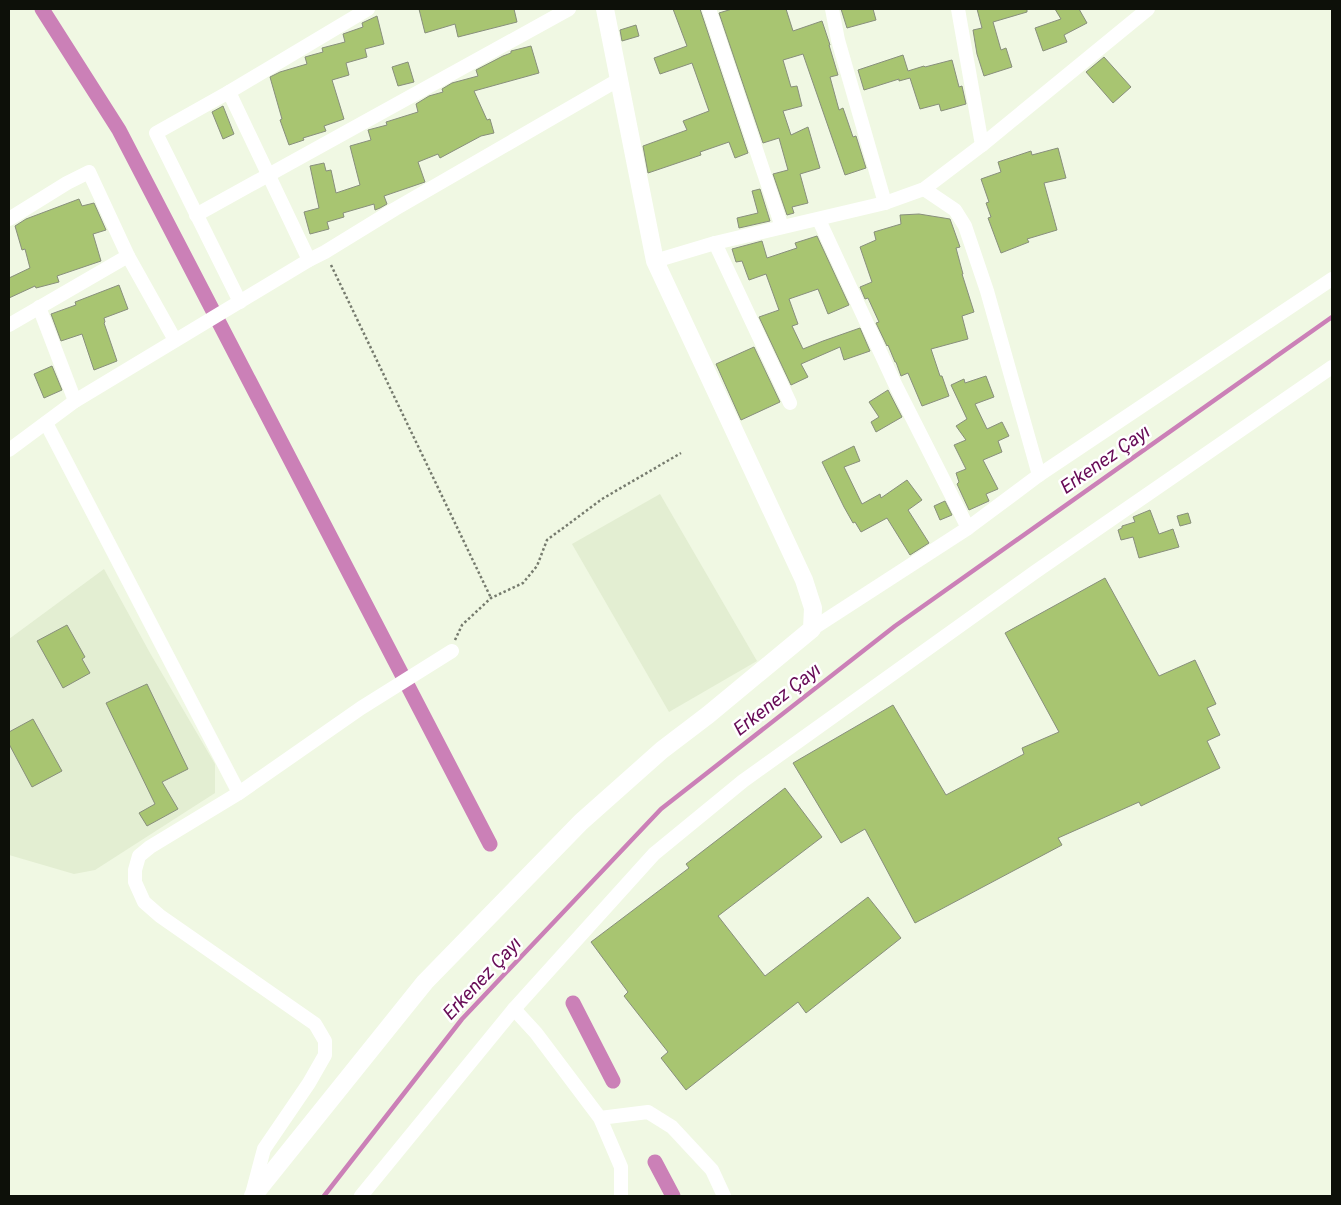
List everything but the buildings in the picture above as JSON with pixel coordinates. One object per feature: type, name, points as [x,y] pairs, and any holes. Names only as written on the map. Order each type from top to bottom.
[{"type":"street","points":[[237,304],[156,133],[368,9]]},
{"type":"street","points":[[196,215],[569,9]]},
{"type":"street","points":[[605,9],[655,261],[804,580],[814,608],[812,629]]},
{"type":"street","points":[[709,9],[782,228]]},
{"type":"street","points":[[832,9],[838,40],[885,203]]},
{"type":"street","points":[[958,9],[982,145]]},
{"type":"street","points":[[655,261],[715,243],[885,203],[924,189],[982,145],[1134,13],[1148,9]]},
{"type":"street","points":[[9,450],[75,401],[175,340],[395,209],[618,80]]},
{"type":"street","points":[[229,92],[310,260]]},
{"type":"street","points":[[9,219],[67,183],[89,172],[128,256],[175,340]]},
{"type":"street","points":[[924,189],[955,210],[965,226],[987,291],[1039,475]]},
{"type":"street","points":[[819,220],[895,384],[968,528]]},
{"type":"street","points":[[715,243],[790,403]]},
{"type":"street","points":[[9,325],[128,256]]},
{"type":"street","points":[[252,1196],[425,982],[581,822],[662,750],[812,629],[968,528],[1039,475],[1332,279]]},
{"type":"street","points":[[39,307],[75,401]]},
{"type":"street","points":[[361,1196],[514,1009],[654,854],[743,781],[1035,572],[1332,367]]},
{"type":"street","points":[[46,423],[239,793]]},
{"type":"street","points":[[252,1196],[264,1149],[309,1083],[325,1055],[324,1041],[315,1024],[160,916],[144,902],[135,882],[135,870],[139,856],[150,847],[239,793],[388,690],[452,651]]},
{"type":"street","points":[[514,1009],[536,1033],[600,1118],[621,1167],[621,1196]]},
{"type":"street","points":[[600,1118],[648,1112],[672,1127],[712,1170],[724,1196]]},
{"type":"path","points":[[325,252],[491,598]]},
{"type":"path","points":[[452,651],[453,643],[462,625],[491,598],[522,583],[537,566],[547,540],[602,499],[681,453]]},
{"type":"shaded area","points":[[660,494],[757,661],[669,712],[572,544]]},
{"type":"shaded area","points":[[104,569],[150,653],[215,764],[215,793],[95,870],[74,874],[9,855],[9,639]]},
{"type":"waterway","points":[[42,9],[119,130],[490,844]]},
{"type":"waterway","name":"Erkenez Çayı","points":[[324,1196],[462,1019],[661,809],[895,626],[1332,317]]},
{"type":"waterway","points":[[573,1003],[613,1081]]},
{"type":"waterway","points":[[655,1162],[673,1196]]}]
